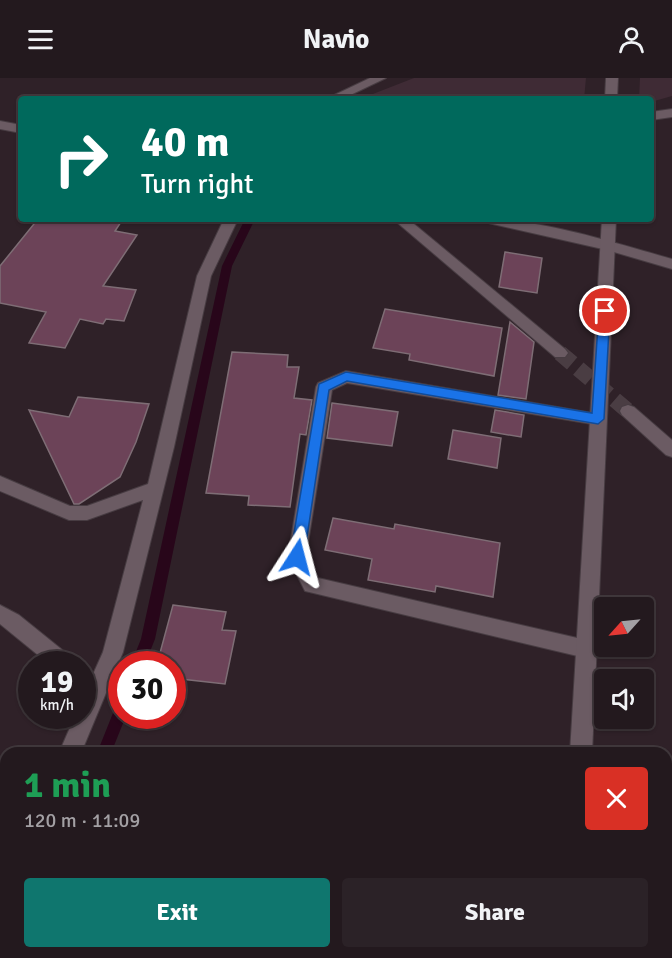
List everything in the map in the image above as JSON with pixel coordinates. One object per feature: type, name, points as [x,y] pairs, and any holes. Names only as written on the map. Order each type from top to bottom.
[{"type":"street","points":[[340,96],[380,78]]},
{"type":"street","points":[[611,96],[612,78]]},
{"type":"street","points":[[654,116],[672,113]]},
{"type":"street","points":[[0,125],[18,128]]},
{"type":"street","points":[[96,676],[113,652],[156,488],[204,276],[230,222]]},
{"type":"street","points":[[404,222],[561,353]]},
{"type":"street","points":[[502,222],[609,246],[672,264]]},
{"type":"street","points":[[581,747],[609,222]]},
{"type":"street","points":[[586,649],[312,585],[297,557],[324,387],[346,377],[598,419]]},
{"type":"street","points":[[628,411],[672,450]]},
{"type":"street","points":[[0,483],[69,513],[87,513],[156,488]]},
{"type":"street","points":[[0,614],[48,651]]},
{"type":"street","points":[[72,747],[77,729]]},
{"type":"shaded area","points":[[414,78],[586,78],[584,96],[368,96]]},
{"type":"shaded area","points":[[640,78],[672,78],[672,96],[654,101],[654,96],[639,96]]},
{"type":"building","points":[[36,222],[121,222],[115,231],[137,235],[103,286],[136,290],[124,321],[106,319],[103,324],[80,319],[65,348],[29,343],[46,312],[0,303],[0,266]]},
{"type":"building","points":[[505,252],[542,258],[537,293],[499,287]]},
{"type":"building","points":[[385,309],[502,328],[494,376],[409,360],[410,354],[373,348]]},
{"type":"building","points":[[510,322],[534,342],[526,399],[498,395]]},
{"type":"building","points":[[232,352],[288,355],[287,367],[299,367],[294,398],[312,400],[306,435],[300,434],[290,507],[248,505],[249,496],[206,493]]},
{"type":"building","points":[[78,397],[149,404],[136,442],[120,477],[79,504],[74,504],[29,410],[69,417]]},
{"type":"building","points":[[332,403],[398,412],[392,446],[327,438]]},
{"type":"building","points":[[495,410],[524,415],[521,437],[491,432]]},
{"type":"building","points":[[453,430],[501,438],[497,468],[448,459]]},
{"type":"building","points":[[333,518],[394,529],[395,524],[500,543],[493,597],[436,586],[435,592],[368,580],[372,559],[325,550]]},
{"type":"building","points":[[173,605],[226,612],[222,630],[236,631],[225,684],[186,680],[186,651],[161,651]]},
{"type":"waterway","points":[[143,651],[148,639],[227,266],[249,222]]},
{"type":"waterway","points":[[106,747],[114,729]]},
{"type":"tunnel","points":[[560,353],[628,411]]},
{"type":"route","points":[[297,557],[324,387],[346,377],[598,419],[605,311]]}]
